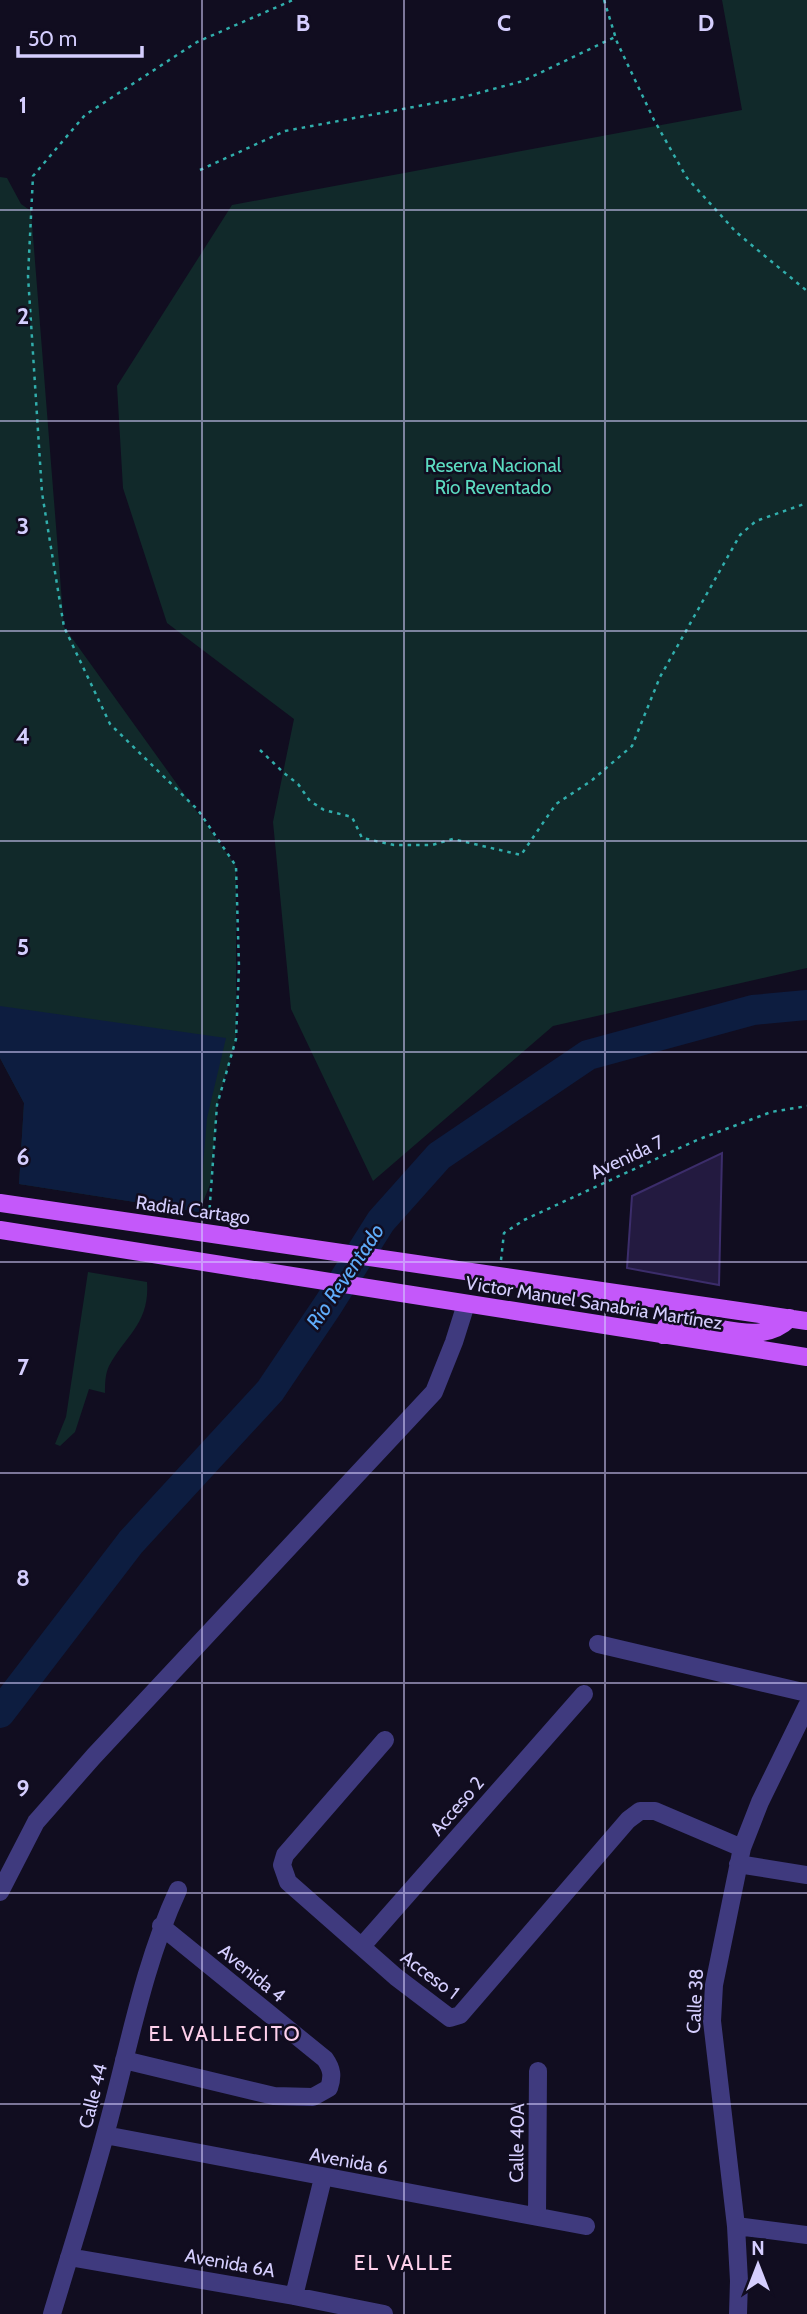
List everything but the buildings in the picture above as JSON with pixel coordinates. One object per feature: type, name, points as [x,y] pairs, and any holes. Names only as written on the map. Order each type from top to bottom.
[{"type":"main road","name":"Radial Cartago","points":[[0,1203],[380,1259]]},
{"type":"main road","points":[[0,1230],[72,1241]]},
{"type":"main road","name":"Victor Manuel Sanabria Martínez","points":[[72,1241],[807,1357]]},
{"type":"main road","points":[[0,1243],[72,1241]]},
{"type":"main road","name":"Victor Manuel Sanabria Martínez","points":[[380,1259],[798,1319]]},
{"type":"main road","points":[[663,1335],[666,1327],[679,1323],[744,1332],[768,1332],[798,1319]]},
{"type":"street","points":[[0,1892],[36,1822],[94,1756],[434,1392],[466,1304]]},
{"type":"street","points":[[598,1644],[807,1693]]},
{"type":"street","name":"Acceso 2","points":[[362,1946],[584,1695]]},
{"type":"street","name":"Calle 38","points":[[738,2314],[736,2226],[712,2021],[715,1985],[740,1856],[760,1802],[807,1706]]},
{"type":"street","name":"Acceso 1","points":[[385,1740],[285,1856],[282,1865],[288,1882],[396,1978],[450,2018],[460,2015],[628,1820],[640,1811],[655,1811],[740,1856]]},
{"type":"street","points":[[740,1856],[807,1875]]},
{"type":"street","name":"Calle 44","points":[[52,2314],[105,2135],[149,1961],[161,1926],[178,1890]]},
{"type":"street","name":"Avenida 4","points":[[124,2060],[274,2096],[313,2097],[329,2088],[332,2078],[332,2069],[325,2059],[161,1926]]},
{"type":"street","name":"Calle 40A","points":[[537,2216],[538,2071]]},
{"type":"street","name":"Avenida 6","points":[[105,2135],[586,2226]]},
{"type":"street","points":[[294,2296],[323,2178]]},
{"type":"street","points":[[736,2226],[807,2235]]},
{"type":"street","name":"Avenida 6A","points":[[69,2256],[384,2314]]},
{"type":"path","points":[[217,1235],[218,1105],[236,1039],[239,967],[236,866],[198,810],[110,724],[64,626],[42,493],[28,276],[33,176],[85,115],[197,42],[293,0]]},
{"type":"path","points":[[604,0],[615,37],[654,120],[687,178],[736,232],[807,292]]},
{"type":"path","points":[[200,170],[285,131],[456,99],[523,81],[615,37]]},
{"type":"path","points":[[260,750],[298,784],[310,801],[324,810],[352,817],[362,838],[394,845],[432,845],[453,839],[521,855],[556,804],[591,781],[632,746],[660,677],[740,535],[756,521],[807,503]]},
{"type":"path","name":"Avenida 7","points":[[500,1276],[504,1233],[524,1220],[697,1140],[771,1112],[807,1106]]},
{"type":"green space","name":"Reserva Nacional Río Reventado","points":[[722,0],[807,0],[807,968],[553,1026],[373,1181],[291,1009],[273,822],[294,719],[167,623],[123,488],[117,386],[232,205],[742,110]]},
{"type":"green space","points":[[0,177],[7,178],[21,204],[31,211],[64,627],[236,866],[236,1039],[217,1105],[211,1182],[199,1212],[19,1184],[24,1103],[0,1058]]},
{"type":"green space","points":[[88,1272],[147,1282],[147,1296],[136,1328],[109,1366],[105,1393],[89,1389],[75,1432],[60,1446],[55,1444],[66,1417]]},
{"type":"water","points":[[0,1006],[226,1038],[207,1118],[199,1212],[19,1184],[24,1103],[0,1058]]},
{"type":"waterway","name":"Rio Reventado","points":[[0,1713],[131,1542],[270,1391],[381,1221],[439,1156],[588,1055],[753,1010],[807,1005]]},
{"type":"district","name":"EL VALLECITO","points":[[225,2033]]},
{"type":"district","name":"EL VALLE","points":[[404,2262]]}]
